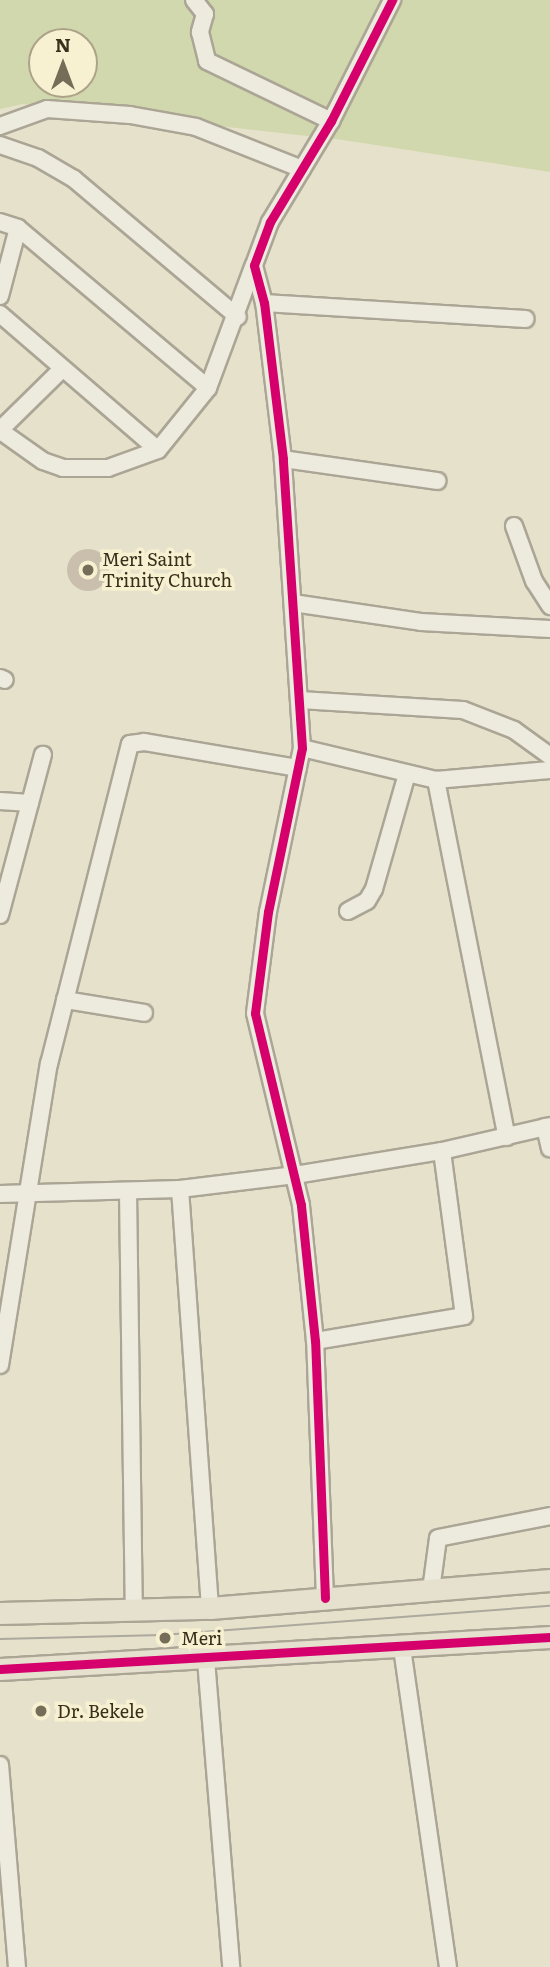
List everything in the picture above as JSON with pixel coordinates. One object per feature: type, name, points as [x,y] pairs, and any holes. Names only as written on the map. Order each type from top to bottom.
[{"type":"main road","points":[[0,1613],[210,1608],[550,1580]]},
{"type":"main road","points":[[0,1669],[206,1660],[550,1637]]},
{"type":"street","points":[[194,0],[205,14],[200,32],[207,61],[331,121]]},
{"type":"street","points":[[62,369],[1,431],[43,461],[64,468],[108,468],[158,450],[208,388],[238,317],[270,222],[331,121],[392,0]]},
{"type":"street","points":[[0,126],[47,109],[140,117],[196,127],[302,169]]},
{"type":"street","points":[[0,145],[38,158],[74,179],[238,317]]},
{"type":"street","points":[[0,222],[18,228],[208,388]]},
{"type":"street","points":[[0,296],[18,228]]},
{"type":"street","points":[[254,265],[264,303],[284,459],[302,748],[268,912],[255,1013],[295,1175],[315,1341],[325,1598]]},
{"type":"street","points":[[264,303],[526,319]]},
{"type":"street","points":[[0,314],[158,450]]},
{"type":"street","points":[[284,459],[437,481]]},
{"type":"street","points":[[514,526],[534,581],[550,606]]},
{"type":"street","points":[[293,603],[421,622],[550,629]]},
{"type":"street","points":[[300,701],[463,710],[514,730],[549,771]]},
{"type":"street","points":[[0,1365],[27,1195],[65,1000],[130,744],[144,742],[298,768]]},
{"type":"street","points":[[302,748],[436,780],[549,771]]},
{"type":"street","points":[[0,915],[43,755]]},
{"type":"street","points":[[348,911],[367,901],[374,889],[407,774]]},
{"type":"street","points":[[436,780],[507,1137]]},
{"type":"street","points":[[0,801],[30,803]]},
{"type":"street","points":[[65,1000],[144,1013]]},
{"type":"street","points":[[0,1194],[180,1189],[295,1175],[442,1151],[547,1126],[550,1148]]},
{"type":"street","points":[[315,1341],[464,1316],[442,1151]]},
{"type":"street","points":[[180,1189],[210,1608]]},
{"type":"street","points":[[128,1192],[134,1610]]},
{"type":"street","points":[[431,1590],[438,1538],[550,1516]]},
{"type":"street","points":[[402,1648],[448,1967]]},
{"type":"street","points":[[206,1660],[232,1967]]},
{"type":"street","points":[[0,1765],[17,1967]]},
{"type":"green space","points":[[0,0],[550,0],[550,172],[343,140],[23,104],[0,109]]},
{"type":"building","name":"Meri Saint Trinity Church","points":[[88,549],[103,555],[109,570],[103,585],[88,591],[73,585],[67,570],[73,555]]},
{"type":"tram line","points":[[0,1639],[162,1635],[550,1606]]},
{"type":"cycle path","points":[[325,1598],[315,1341],[301,1205],[255,1013],[268,912],[302,748],[283,459],[264,303],[254,265],[270,222],[331,121],[392,0]]},
{"type":"cycle path","points":[[0,1669],[550,1637]]},
{"type":"place","name":"Meri Saint Trinity Church","points":[[88,570]]},
{"type":"place","name":"Meri","points":[[165,1638]]},
{"type":"place","name":"Dr. Bekele","points":[[41,1711]]}]
